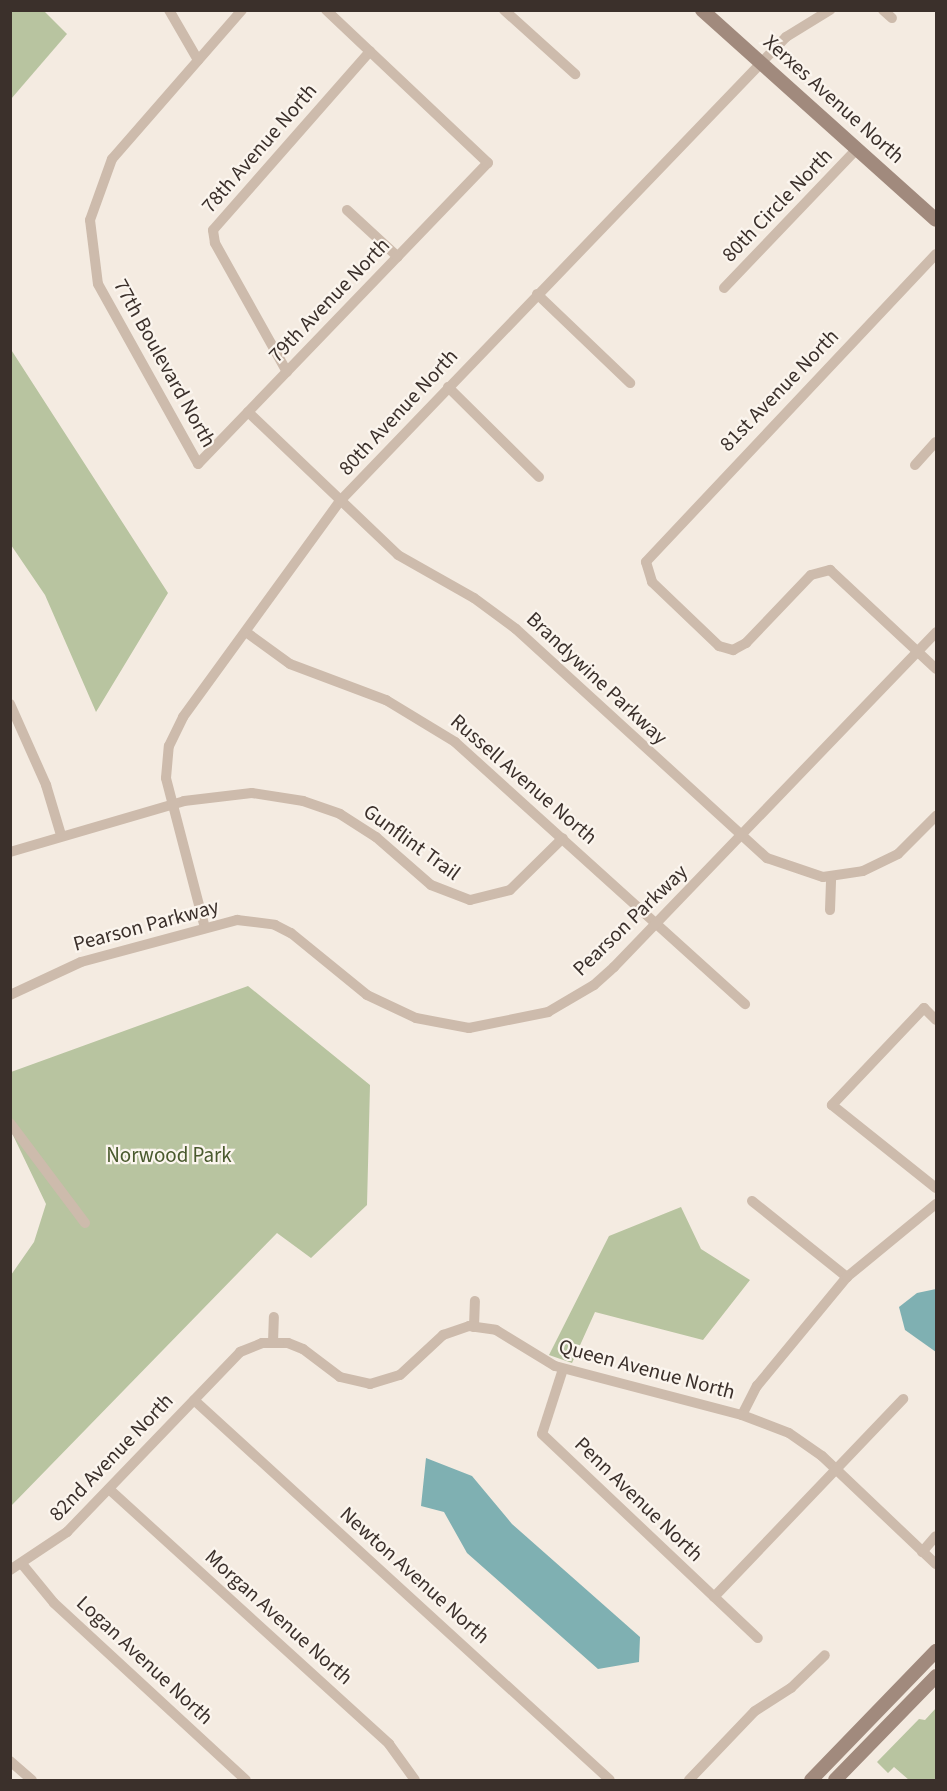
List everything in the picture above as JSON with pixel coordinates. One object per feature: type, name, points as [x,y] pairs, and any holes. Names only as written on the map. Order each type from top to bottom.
[{"type":"main road","name":"Xerxes Avenue North","points":[[702,10],[936,220]]},
{"type":"main road","points":[[812,1780],[936,1651]]},
{"type":"main road","points":[[835,1780],[936,1676]]},
{"type":"street","points":[[169,10],[198,60]]},
{"type":"street","name":"77th Boulevard North","points":[[198,464],[107,303],[89,242],[94,198],[112,159],[242,10]]},
{"type":"street","points":[[326,10],[370,51]]},
{"type":"street","points":[[504,10],[575,74]]},
{"type":"street","name":"80th Avenue North","points":[[205,927],[172,805],[166,762],[175,731],[340,501],[786,37],[830,10]]},
{"type":"street","points":[[883,10],[892,18]]},
{"type":"street","name":"79th Avenue North","points":[[198,464],[488,163],[370,51]]},
{"type":"street","name":"78th Avenue North","points":[[286,372],[215,243],[213,230],[370,51]]},
{"type":"street","name":"80th Circle North","points":[[724,288],[858,148]]},
{"type":"street","points":[[347,210],[398,257]]},
{"type":"street","name":"81st Avenue North","points":[[918,651],[836,574],[823,569],[811,575],[746,643],[726,649],[652,582],[646,571],[650,554],[936,254]]},
{"type":"street","points":[[537,294],[630,383]]},
{"type":"street","points":[[448,387],[539,477]]},
{"type":"street","name":"Brandywine Parkway","points":[[248,412],[398,555],[474,598],[516,629],[740,837],[785,868],[831,877],[881,864],[936,816]]},
{"type":"street","points":[[915,465],[936,442]]},
{"type":"street","name":"Russell Avenue North","points":[[246,632],[290,664],[386,700],[433,726],[563,838],[745,1004]]},
{"type":"street","name":"Pearson Parkway","points":[[10,995],[81,962],[205,927],[237,921],[274,925],[391,1009],[469,1028],[522,1021],[571,1001],[594,986],[936,632]]},
{"type":"street","points":[[918,651],[936,669]]},
{"type":"street","points":[[12,710],[46,785],[61,835]]},
{"type":"street","name":"Gunflint Trail","points":[[10,852],[61,835],[172,805],[235,793],[303,801],[358,825],[437,888],[470,900],[510,890],[563,838]]},
{"type":"street","points":[[830,910],[831,877]]},
{"type":"street","points":[[936,1020],[924,1008],[832,1105],[936,1188]]},
{"type":"street","points":[[10,1123],[85,1223]]},
{"type":"street","points":[[752,1201],[847,1277]]},
{"type":"street","points":[[742,1415],[757,1386],[847,1277],[936,1204]]},
{"type":"street","points":[[474,1327],[475,1301]]},
{"type":"street","points":[[273,1342],[274,1317]]},
{"type":"street","name":"Queen Avenue North","points":[[231,1360],[250,1347],[273,1342],[303,1348],[340,1377],[370,1384],[400,1375],[443,1335],[474,1327],[496,1330],[541,1361],[563,1369],[742,1415],[789,1433],[837,1472],[936,1564]]},
{"type":"street","name":"82nd Avenue North","points":[[10,1570],[67,1532],[231,1360]]},
{"type":"street","name":"Penn Avenue North","points":[[563,1369],[543,1434],[758,1638]]},
{"type":"street","points":[[714,1598],[837,1472],[903,1399]]},
{"type":"street","name":"Newton Avenue North","points":[[194,1400],[610,1780]]},
{"type":"street","name":"Morgan Avenue North","points":[[109,1489],[389,1744],[415,1780]]},
{"type":"street","points":[[922,1552],[936,1536]]},
{"type":"street","name":"Logan Avenue North","points":[[22,1564],[54,1603],[246,1780]]},
{"type":"street","points":[[689,1780],[755,1711],[791,1688],[825,1655]]},
{"type":"street","points":[[10,1761],[32,1780]]},
{"type":"green space","points":[[11,10],[44,11],[67,34],[11,99]]},
{"type":"green space","points":[[10,348],[168,593],[96,712],[45,595],[11,545]]},
{"type":"green space","name":"Norwood Park","points":[[248,986],[370,1085],[367,1205],[311,1258],[277,1233],[11,1506],[11,1275],[34,1242],[46,1204],[11,1131],[11,1072]]},
{"type":"green space","points":[[681,1207],[701,1249],[750,1280],[703,1340],[595,1312],[572,1363],[549,1355],[609,1236]]},
{"type":"green space","points":[[936,1708],[936,1780],[909,1780],[894,1767],[888,1773],[877,1762],[919,1719],[925,1720]]},
{"type":"water","points":[[936,1289],[936,1352],[905,1330],[899,1307],[917,1293]]},
{"type":"water","points":[[426,1458],[472,1476],[512,1524],[640,1637],[639,1662],[598,1669],[467,1553],[444,1512],[421,1506]]}]
